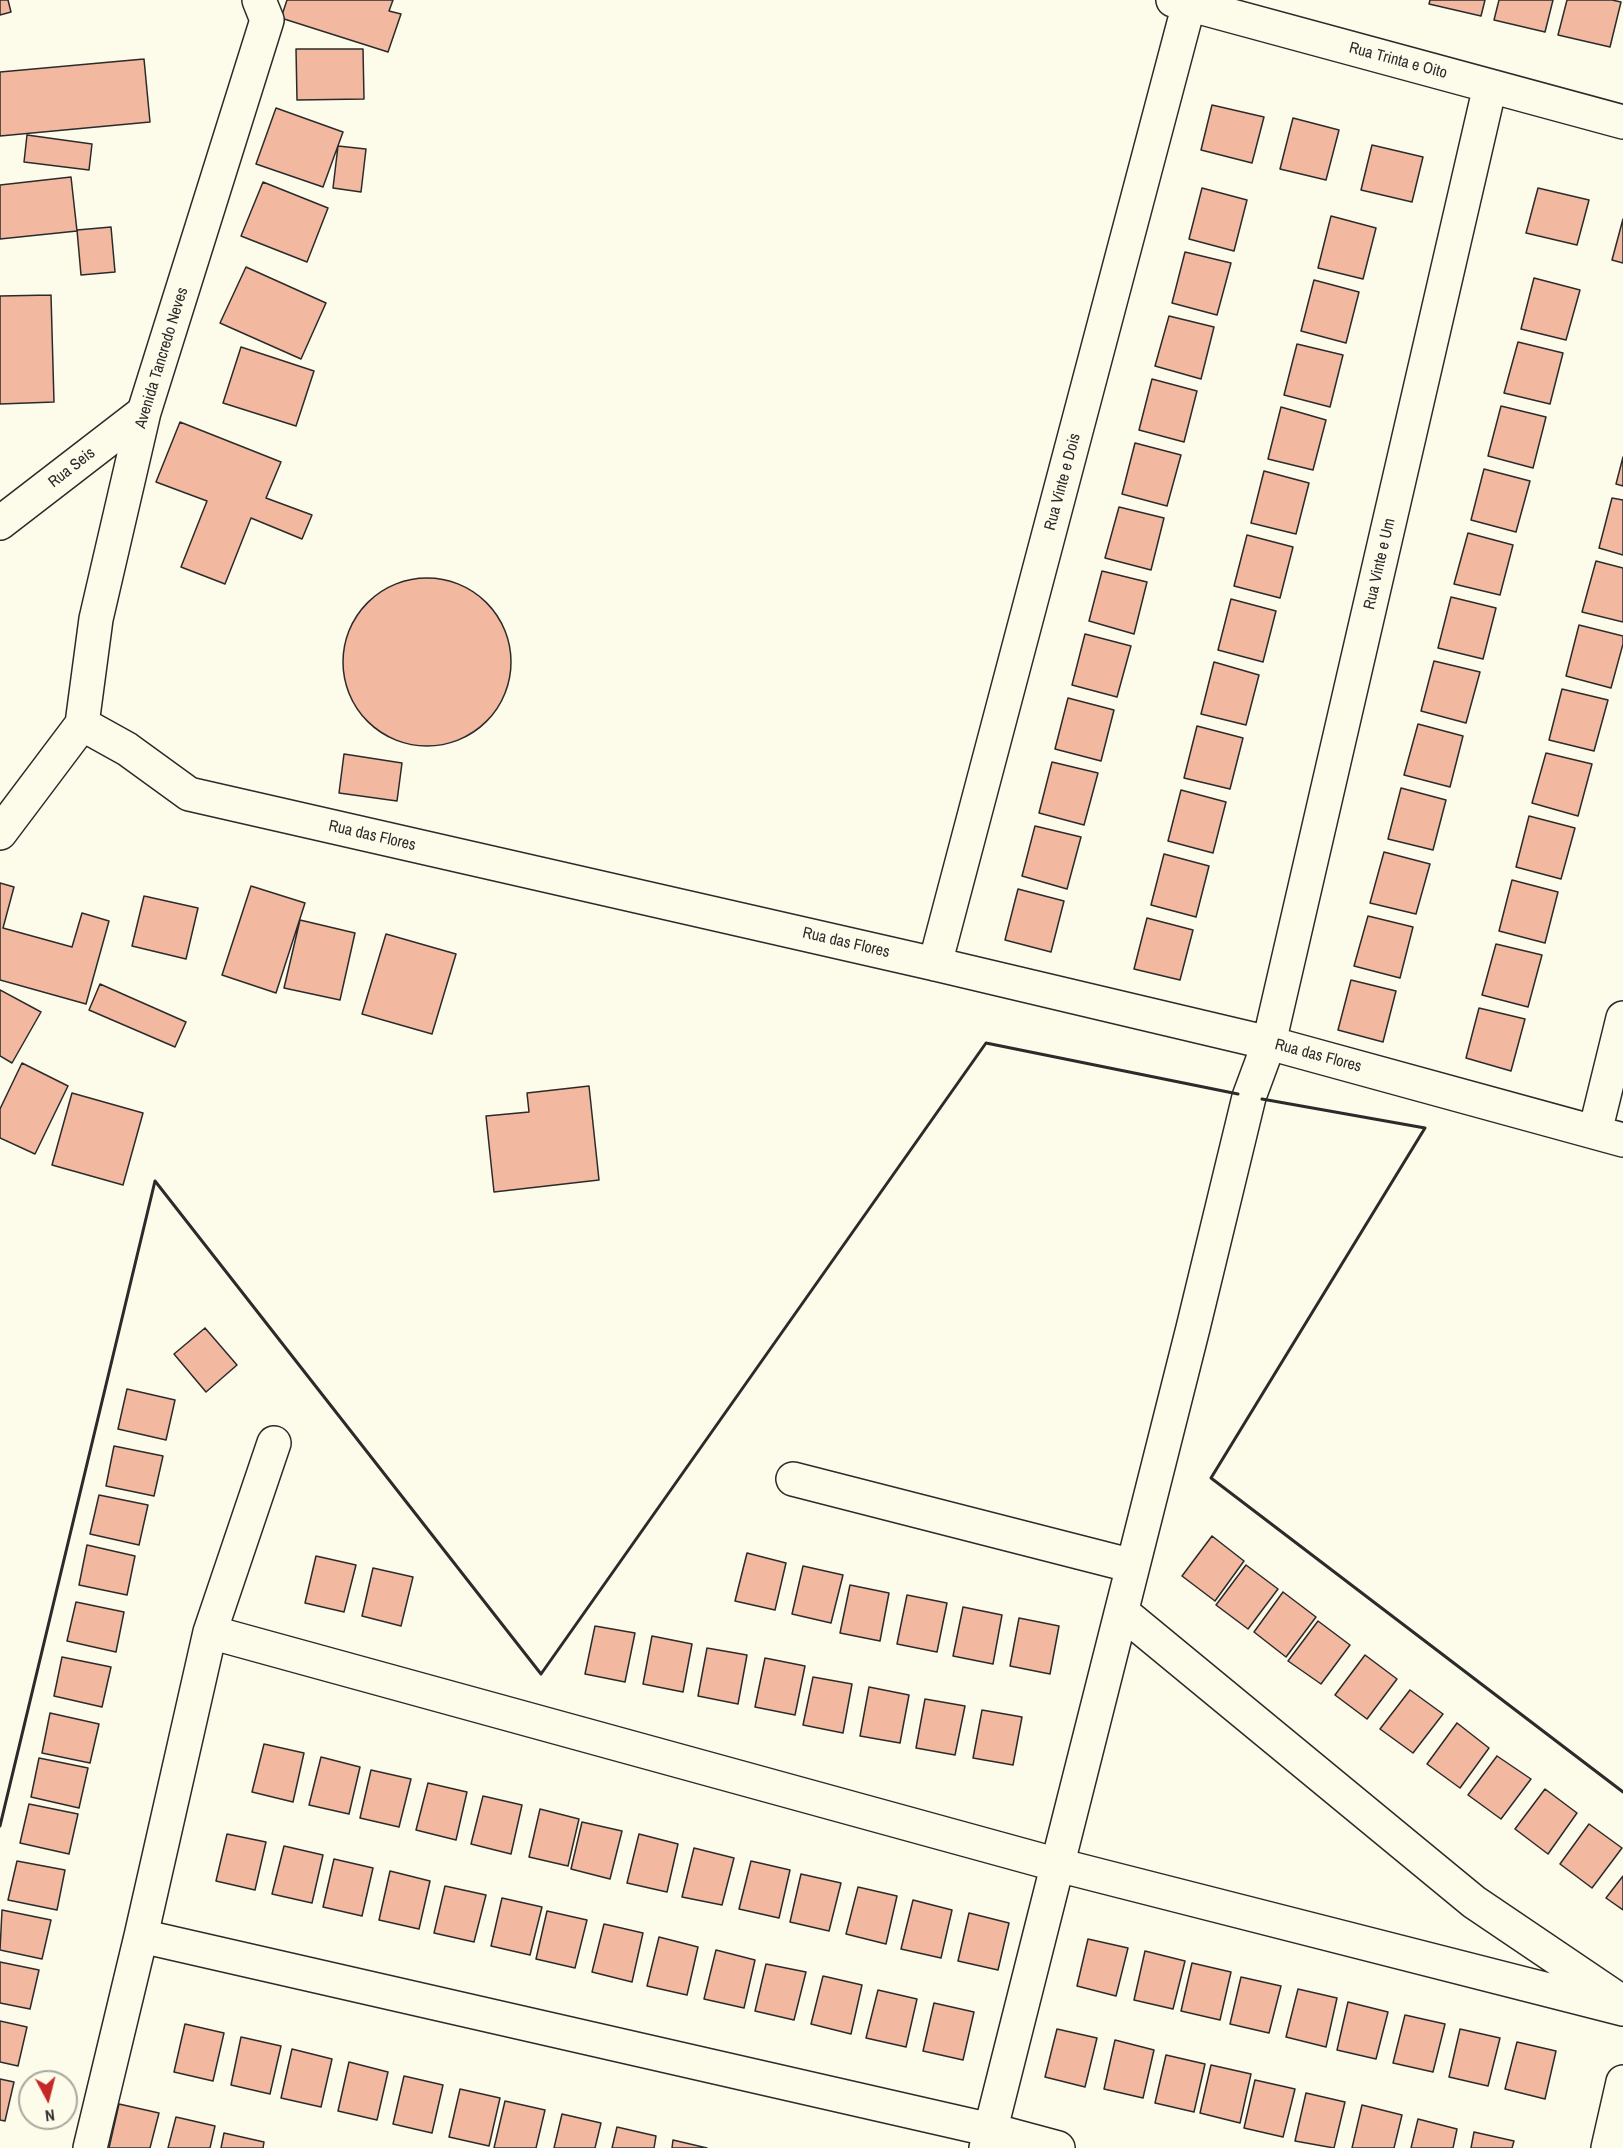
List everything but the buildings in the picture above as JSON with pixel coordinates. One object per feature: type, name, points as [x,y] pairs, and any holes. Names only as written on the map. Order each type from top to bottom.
[{"type":"street","name":"Rua Trinta e Oito","points":[[1184,2],[1623,122]]},
{"type":"street","name":"Rua Vinte e Dois","points":[[935,964],[1184,2]]},
{"type":"street","name":"Avenida Tancredo Neves","points":[[82,724],[96,619],[144,412],[266,7]]},
{"type":"street","name":"Rua Vinte e Um","points":[[988,2139],[1122,1612],[1249,1097],[1269,1043],[1490,86]]},
{"type":"street","name":"Rua Seis","points":[[0,523],[144,412]]},
{"type":"street","name":"Rua das Flores","points":[[82,724],[127,749],[189,794],[935,964],[1269,1043],[1609,1136]]},
{"type":"street","points":[[0,833],[82,724]]},
{"type":"street","points":[[1609,1136],[1623,1018]]},
{"type":"street","points":[[90,2148],[210,1632],[274,1443]]},
{"type":"street","points":[[793,1479],[1132,1566]]},
{"type":"street","points":[[1122,1612],[1474,1902],[1623,2002]]},
{"type":"street","points":[[210,1632],[1058,1865],[1623,2009]]},
{"type":"street","points":[[141,1936],[988,2139],[1058,2148]]},
{"type":"street","points":[[1608,2148],[1623,2082]]},
{"type":"wall","points":[[0,1826],[155,1181],[541,1674],[986,1043],[1238,1094]]},
{"type":"wall","points":[[1262,1099],[1425,1128],[1211,1478],[1623,1792]]}]
